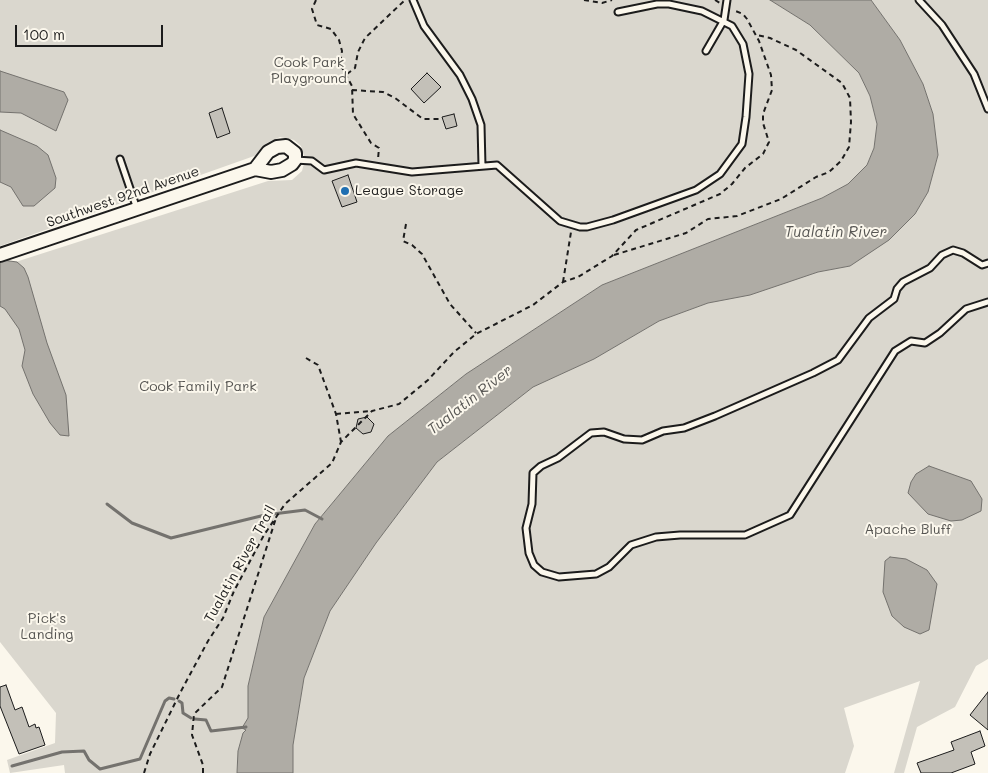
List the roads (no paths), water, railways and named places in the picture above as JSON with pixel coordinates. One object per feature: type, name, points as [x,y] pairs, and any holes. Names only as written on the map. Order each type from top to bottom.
[{"type":"street","name":"Southwest 92nd Avenue","points":[[0,255],[255,168],[277,172],[288,167],[295,160],[295,153],[290,148],[277,147],[264,156],[255,168]]},
{"type":"lane","points":[[413,0],[424,26],[460,75],[472,99],[481,125],[482,166]]},
{"type":"lane","points":[[919,0],[942,25],[974,74],[988,109]]},
{"type":"lane","points":[[706,51],[724,20],[726,3]]},
{"type":"lane","points":[[295,160],[312,161],[324,170],[348,164],[376,165],[412,172],[497,165],[560,221],[572,226],[587,228],[696,190],[720,174],[733,159],[742,144],[749,74],[743,44],[735,30],[724,20],[702,11],[670,4],[646,5],[618,12]]},
{"type":"lane","points":[[120,159],[137,209]]},
{"type":"lane","points":[[988,263],[982,265],[963,252],[953,250],[942,255],[930,268],[903,282],[897,289],[894,299],[869,318],[838,360],[814,373],[715,416],[684,428],[663,431],[642,440],[624,439],[604,432],[591,433],[558,458],[541,466],[533,473],[532,504],[526,528],[529,553],[534,565],[542,572],[559,577],[596,574],[609,566],[631,545],[656,538],[680,535],[745,535],[790,515],[895,351],[911,340],[925,343],[940,333],[966,309],[988,302]]},
{"type":"water","name":"Tualatin River","points":[[770,0],[871,0],[900,40],[923,84],[933,114],[938,155],[928,192],[915,214],[889,240],[850,266],[818,272],[750,295],[708,303],[659,321],[594,359],[533,387],[437,462],[376,543],[330,611],[304,678],[293,745],[293,773],[237,773],[238,751],[243,733],[246,730],[242,728],[248,718],[248,686],[264,617],[315,524],[388,436],[466,374],[602,285],[822,198],[848,184],[867,165],[874,148],[877,124],[870,96],[859,73],[810,25]]},
{"type":"water","points":[[0,71],[64,92],[68,100],[56,131],[21,113],[0,112]]},
{"type":"water","points":[[0,130],[37,146],[48,155],[56,178],[55,188],[34,206],[23,206],[11,187],[0,182]]},
{"type":"water","points":[[2,260],[17,262],[24,268],[28,277],[47,343],[66,395],[69,436],[60,435],[50,423],[33,394],[22,366],[25,350],[19,329],[5,309],[0,306],[0,262]]},
{"type":"water","points":[[929,466],[971,481],[982,499],[981,511],[962,520],[951,521],[928,514],[908,493],[911,482],[916,474]]},
{"type":"water","points":[[890,557],[906,559],[927,570],[937,584],[929,630],[920,634],[904,627],[892,616],[883,592],[885,561]]},
{"type":"waterway","points":[[107,504],[132,523],[171,538],[265,515],[305,510],[322,519]]},
{"type":"waterway","points":[[12,766],[62,752],[84,751],[89,760],[100,769],[140,759],[165,701],[169,698],[174,699]]},
{"type":"waterway","points":[[179,701],[182,703],[183,713],[191,718]]},
{"type":"waterway","points":[[195,719],[206,720],[211,731],[246,727]]},
{"type":"place","name":"League Storage","points":[[345,191]]},
{"type":"park label","name":"Cook Park Playground","points":[[309,72]]},
{"type":"park label","name":"Cook Family Park","points":[[198,387]]},
{"type":"park label","name":"Apache Bluff","points":[[908,530]]},
{"type":"park label","name":"Pick's Landing","points":[[47,628]]}]
